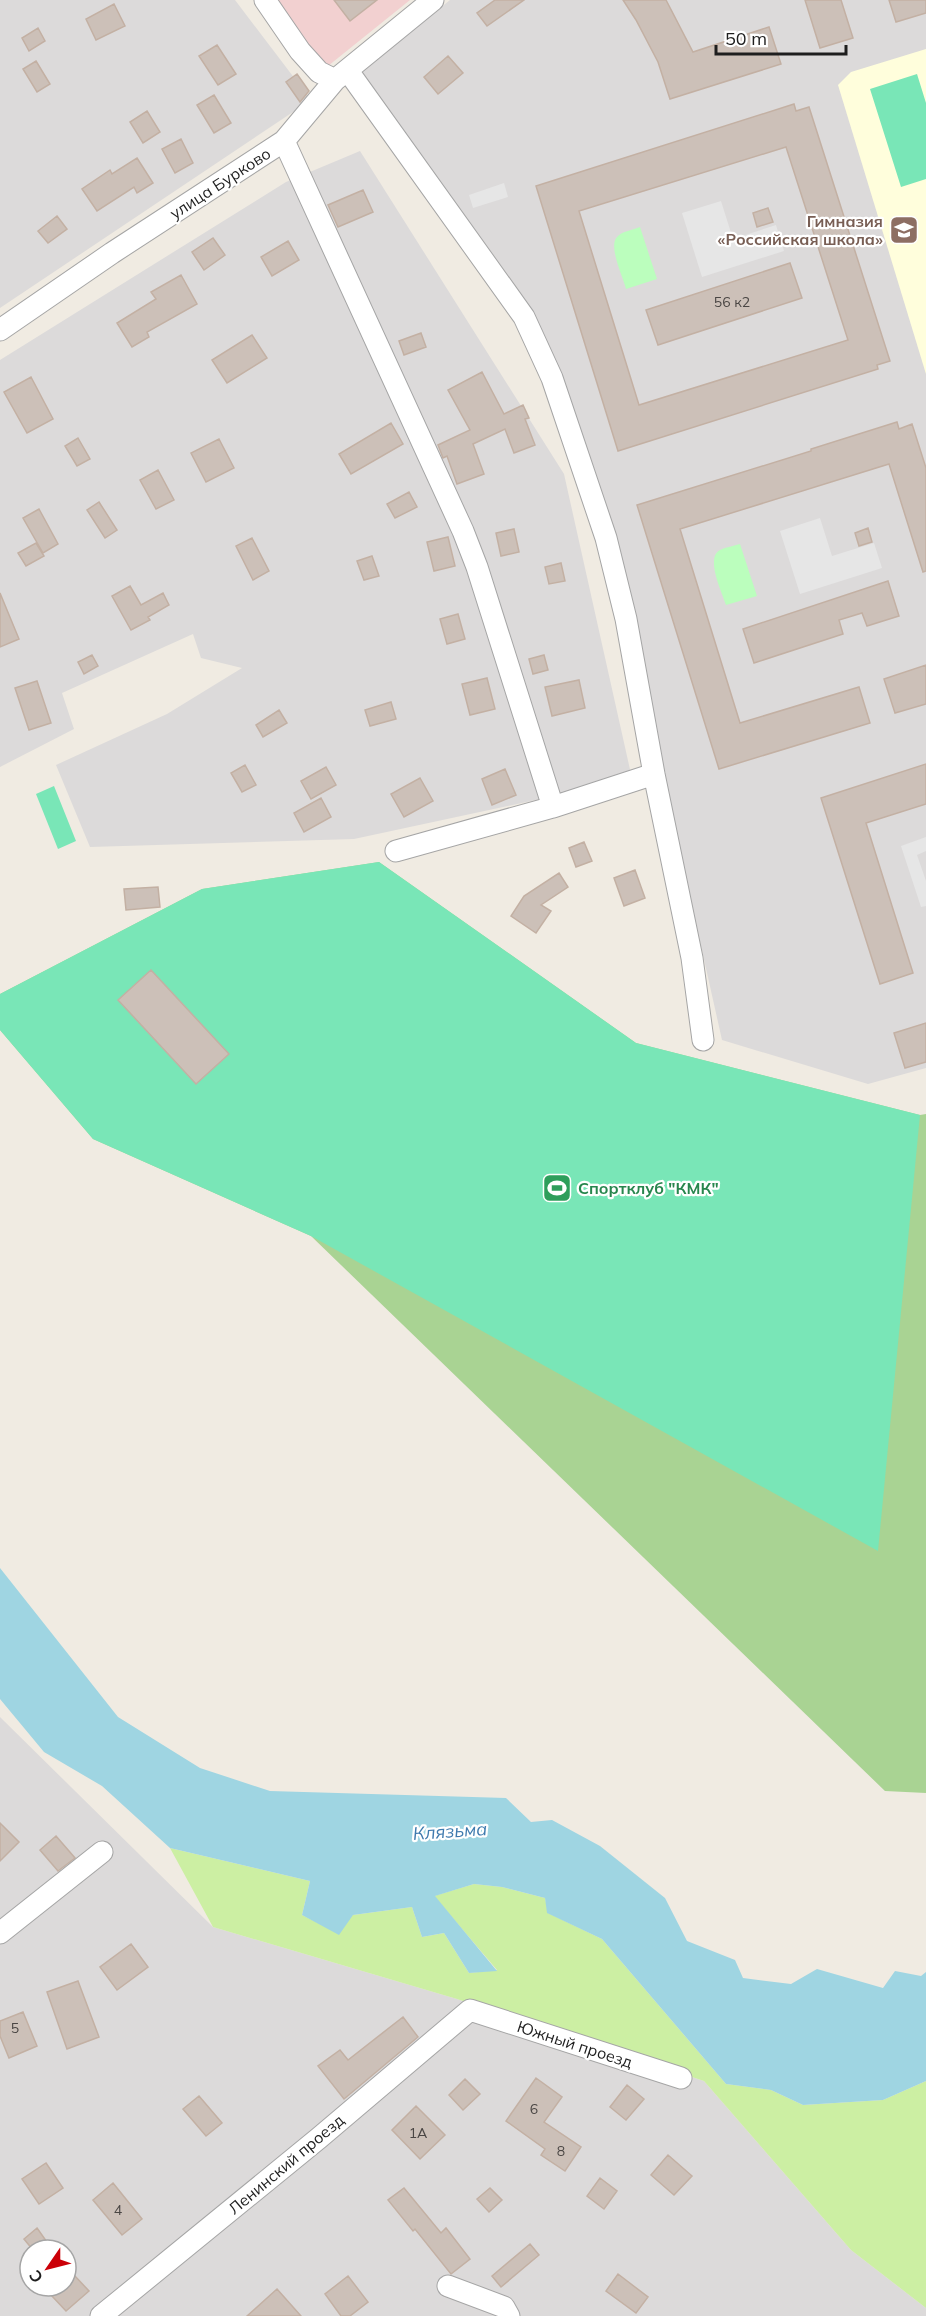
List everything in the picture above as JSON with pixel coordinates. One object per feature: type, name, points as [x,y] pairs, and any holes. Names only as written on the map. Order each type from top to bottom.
[{"type":"street","points":[[265,0],[319,72],[342,75],[524,317],[538,344],[552,378],[606,538],[626,619],[654,774],[692,958],[703,1040]]},
{"type":"street","name":"улица Бурково","points":[[0,330],[284,141],[342,75],[433,0]]},
{"type":"street","points":[[284,141],[463,531],[477,567],[554,807]]},
{"type":"street","points":[[396,851],[554,807],[654,774]]},
{"type":"street","points":[[0,1933],[102,1852]]},
{"type":"street","name":"Южный проезд","points":[[470,2010],[681,2078]]},
{"type":"street","name":"Ленинский проезд","points":[[101,2316],[319,2138],[470,2010]]},
{"type":"street","points":[[448,2286],[504,2307],[509,2316]]},
{"type":"shaded area","points":[[0,0],[235,0],[311,100],[0,308]]},
{"type":"shaded area","points":[[272,0],[410,0],[323,70]]},
{"type":"shaded area","points":[[450,0],[926,0],[926,1068],[868,1084],[722,1040],[682,861],[561,378],[527,302],[362,72]]},
{"type":"shaded area","name":"Гимназия «Российская школа»","points":[[926,49],[926,374],[838,85],[851,72]]},
{"type":"shaded area","points":[[360,151],[564,474],[631,774],[554,796],[354,839],[90,847],[56,765],[167,714],[242,668],[201,658],[193,634],[62,693],[74,729],[0,767],[0,360],[286,182]]},
{"type":"shaded area","points":[[504,183],[508,197],[473,208],[469,195]]},
{"type":"shaded area","points":[[721,201],[733,239],[776,225],[784,251],[702,277],[682,213]]},
{"type":"shaded area","points":[[820,518],[832,556],[874,543],[882,568],[800,594],[780,531]]},
{"type":"shaded area","points":[[926,837],[926,851],[917,855],[926,881],[926,906],[921,907],[901,846]]},
{"type":"shaded area","points":[[0,1717],[213,1927],[457,1999],[704,2081],[851,2250],[926,2308],[926,2316],[0,2316]]},
{"type":"green space","points":[[917,74],[926,103],[926,179],[901,187],[870,89]]},
{"type":"green space","points":[[640,227],[657,279],[626,289],[615,254],[615,241],[622,233]]},
{"type":"green space","points":[[740,544],[757,596],[726,605],[716,576],[714,560],[720,550]]},
{"type":"green space","points":[[54,786],[76,841],[58,849],[36,794]]},
{"type":"green space","name":"Спортклуб \"КМК\"","points":[[379,862],[636,1043],[920,1115],[926,1114],[926,1793],[885,1791],[311,1236],[93,1139],[0,1030],[0,994],[202,889]]},
{"type":"green space","name":"Спортклуб \"КМК\"","points":[[379,862],[636,1043],[920,1115],[878,1551],[311,1236],[93,1139],[0,1030],[0,994],[202,889]]},
{"type":"green space","points":[[170,1848],[310,1881],[302,1915],[322,1925],[353,1915],[412,1907],[422,1937],[444,1933],[469,1973],[497,1970],[434,1896],[474,1884],[502,1887],[545,1898],[548,1913],[602,1939],[726,2084],[771,2090],[803,2105],[883,2100],[926,2081],[926,2308],[851,2250],[704,2081],[457,1999],[213,1927]]},
{"type":"water","name":"Клязьма","points":[[0,1568],[118,1717],[200,1768],[270,1791],[506,1798],[531,1822],[552,1820],[600,1846],[665,1898],[687,1941],[735,1960],[743,1978],[791,1984],[817,1969],[883,1988],[895,1971],[921,1976],[926,1972],[926,2081],[883,2100],[803,2105],[771,2090],[726,2084],[602,1939],[547,1913],[545,1898],[502,1887],[474,1884],[435,1896],[497,1971],[469,1973],[444,1933],[422,1937],[412,1907],[353,1915],[339,1935],[302,1915],[310,1881],[170,1848],[102,1786],[44,1752],[0,1699]]},
{"type":"building","points":[[334,0],[377,0],[350,21]]},
{"type":"building","points":[[495,0],[524,0],[487,26],[477,13]]},
{"type":"building","points":[[623,0],[666,0],[693,52],[769,27],[781,64],[670,99],[658,62]]},
{"type":"building","points":[[805,0],[841,0],[853,38],[820,48]]},
{"type":"building","points":[[889,0],[926,0],[926,13],[896,22]]},
{"type":"building","points":[[114,4],[125,26],[96,40],[86,19]]},
{"type":"building","points":[[38,28],[45,41],[29,51],[22,38]]},
{"type":"building","points":[[217,45],[236,74],[218,85],[199,56]]},
{"type":"building","points":[[448,56],[463,73],[438,94],[424,77]]},
{"type":"building","points":[[36,61],[50,84],[37,92],[23,69]]},
{"type":"building","points":[[297,74],[309,91],[300,102],[286,82]]},
{"type":"building","points":[[214,95],[231,123],[214,133],[197,105]]},
{"type":"building","points":[[794,104],[796,111],[809,107],[890,361],[877,365],[878,369],[618,451],[536,186]],"holes":[[[786,147],[848,340],[639,405],[579,211]]]},
{"type":"building","points":[[147,111],[160,132],[143,143],[130,122]]},
{"type":"building","points":[[181,139],[193,163],[175,173],[162,149]]},
{"type":"building","points":[[137,158],[153,183],[137,193],[134,187],[97,211],[82,189],[110,170],[112,174]]},
{"type":"building","points":[[363,190],[373,212],[338,227],[328,205]]},
{"type":"building","points":[[768,208],[773,222],[757,227],[753,213]]},
{"type":"building","points":[[57,216],[67,229],[48,243],[38,231]]},
{"type":"building","points":[[213,238],[225,255],[204,270],[192,252]]},
{"type":"building","points":[[288,241],[299,260],[272,276],[261,257]]},
{"type":"building","points":[[790,263],[802,298],[658,345],[646,310]]},
{"type":"building","points":[[181,275],[197,304],[147,332],[149,337],[132,347],[117,323],[156,299],[151,292]]},
{"type":"building","points":[[421,333],[426,347],[404,355],[399,341]]},
{"type":"building","points":[[252,335],[267,358],[227,383],[212,360]]},
{"type":"building","points":[[482,372],[504,414],[523,405],[529,418],[525,419],[535,445],[514,453],[505,429],[473,444],[484,474],[457,484],[447,456],[443,458],[438,445],[470,430],[448,390]]},
{"type":"building","points":[[31,377],[53,419],[27,433],[4,392]]},
{"type":"building","points":[[897,422],[899,429],[912,424],[926,468],[926,571],[923,572],[889,464],[680,529],[740,723],[859,687],[870,723],[719,769],[637,505]]},
{"type":"building","points":[[391,423],[403,444],[351,474],[339,454]]},
{"type":"building","points":[[78,438],[90,459],[77,466],[65,446]]},
{"type":"building","points":[[219,439],[234,468],[206,482],[191,453]]},
{"type":"building","points":[[158,470],[174,500],[156,509],[140,480]]},
{"type":"building","points":[[409,492],[417,507],[395,518],[387,504]]},
{"type":"building","points":[[99,502],[117,530],[105,538],[87,510]]},
{"type":"building","points":[[39,509],[58,544],[43,553],[23,518]]},
{"type":"building","points":[[868,528],[872,542],[859,546],[855,533]]},
{"type":"building","points":[[514,529],[519,552],[501,556],[496,533]]},
{"type":"building","points":[[448,537],[455,566],[434,571],[427,542]]},
{"type":"building","points":[[252,538],[269,571],[253,580],[236,546]]},
{"type":"building","points":[[36,543],[44,556],[26,566],[18,553]]},
{"type":"building","points":[[372,556],[379,576],[364,580],[357,561]]},
{"type":"building","points":[[561,563],[565,581],[549,584],[545,567]]},
{"type":"building","points":[[888,581],[899,616],[867,626],[862,613],[839,620],[843,634],[754,663],[743,629]]},
{"type":"building","points":[[130,586],[141,605],[163,593],[169,605],[148,617],[150,620],[131,630],[112,596]]},
{"type":"building","points":[[0,593],[19,639],[0,647]]},
{"type":"building","points":[[458,614],[465,639],[447,644],[440,619]]},
{"type":"building","points":[[92,655],[98,666],[84,674],[78,662]]},
{"type":"building","points":[[544,655],[548,670],[533,674],[529,659]]},
{"type":"building","points":[[926,665],[926,704],[895,713],[884,679]]},
{"type":"building","points":[[487,678],[495,709],[470,715],[462,684]]},
{"type":"building","points":[[579,680],[585,708],[552,716],[545,687]]},
{"type":"building","points":[[37,681],[51,723],[29,730],[15,688]]},
{"type":"building","points":[[391,702],[396,719],[370,726],[365,710]]},
{"type":"building","points":[[279,710],[287,723],[263,737],[256,725]]},
{"type":"building","points":[[926,764],[926,804],[866,823],[913,973],[880,984],[821,798]]},
{"type":"building","points":[[245,765],[256,785],[242,792],[231,773]]},
{"type":"building","points":[[326,767],[336,785],[311,799],[301,781]]},
{"type":"building","points":[[505,769],[516,795],[492,805],[482,779]]},
{"type":"building","points":[[420,778],[433,801],[404,817],[391,794]]},
{"type":"building","points":[[321,798],[331,817],[304,832],[294,813]]},
{"type":"building","points":[[584,842],[592,861],[576,867],[569,848]]},
{"type":"building","points":[[635,870],[645,898],[624,906],[614,878]]},
{"type":"building","points":[[559,873],[568,887],[541,905],[551,911],[536,933],[511,916],[524,896]]},
{"type":"building","points":[[158,887],[160,907],[126,910],[124,889]]},
{"type":"building","points":[[151,970],[229,1054],[196,1084],[118,1000]]},
{"type":"building","points":[[926,1023],[926,1062],[905,1068],[894,1033]]},
{"type":"building","points":[[0,1823],[19,1842],[0,1861]]},
{"type":"building","points":[[56,1836],[75,1858],[58,1871],[40,1850]]},
{"type":"building","points":[[131,1944],[148,1967],[117,1990],[100,1967]]},
{"type":"building","points":[[78,1981],[99,2037],[67,2049],[47,1992]]},
{"type":"building","points":[[23,2012],[37,2046],[9,2058],[0,2036],[0,2021]]},
{"type":"building","points":[[403,2017],[418,2037],[344,2099],[318,2066],[340,2050],[348,2060]]},
{"type":"building","points":[[536,2078],[562,2097],[544,2122],[581,2147],[565,2171],[541,2155],[545,2149],[506,2121]]},
{"type":"building","points":[[465,2079],[480,2094],[463,2110],[449,2095]]},
{"type":"building","points":[[627,2085],[644,2099],[626,2120],[610,2107]]},
{"type":"building","points":[[199,2096],[222,2123],[206,2136],[183,2109]]},
{"type":"building","points":[[416,2106],[445,2135],[420,2159],[392,2130]]},
{"type":"building","points":[[668,2155],[692,2176],[674,2195],[651,2175]]},
{"type":"building","points":[[46,2163],[63,2188],[39,2204],[22,2179]]},
{"type":"building","points":[[600,2178],[617,2191],[604,2209],[587,2196]]},
{"type":"building","points":[[113,2183],[142,2219],[122,2235],[93,2200]]},
{"type":"building","points":[[404,2188],[441,2233],[446,2228],[470,2259],[451,2274],[388,2200]]},
{"type":"building","points":[[490,2188],[502,2200],[489,2212],[477,2199]]},
{"type":"building","points":[[37,2228],[44,2238],[25,2238]]},
{"type":"building","points":[[530,2244],[539,2255],[501,2287],[492,2276]]},
{"type":"building","points":[[618,2274],[648,2297],[636,2313],[606,2291]]},
{"type":"building","points":[[348,2276],[368,2302],[350,2316],[341,2316],[325,2294]]},
{"type":"building","points":[[78,2279],[89,2291],[66,2311],[54,2298],[78,2298]]},
{"type":"building","points":[[277,2289],[301,2316],[247,2316]]},
{"type":"place","name":"Гимназия «Российская школа»","points":[[904,230]]},
{"type":"place","name":"Спортклуб \"КМК\"","points":[[557,1188]]}]
